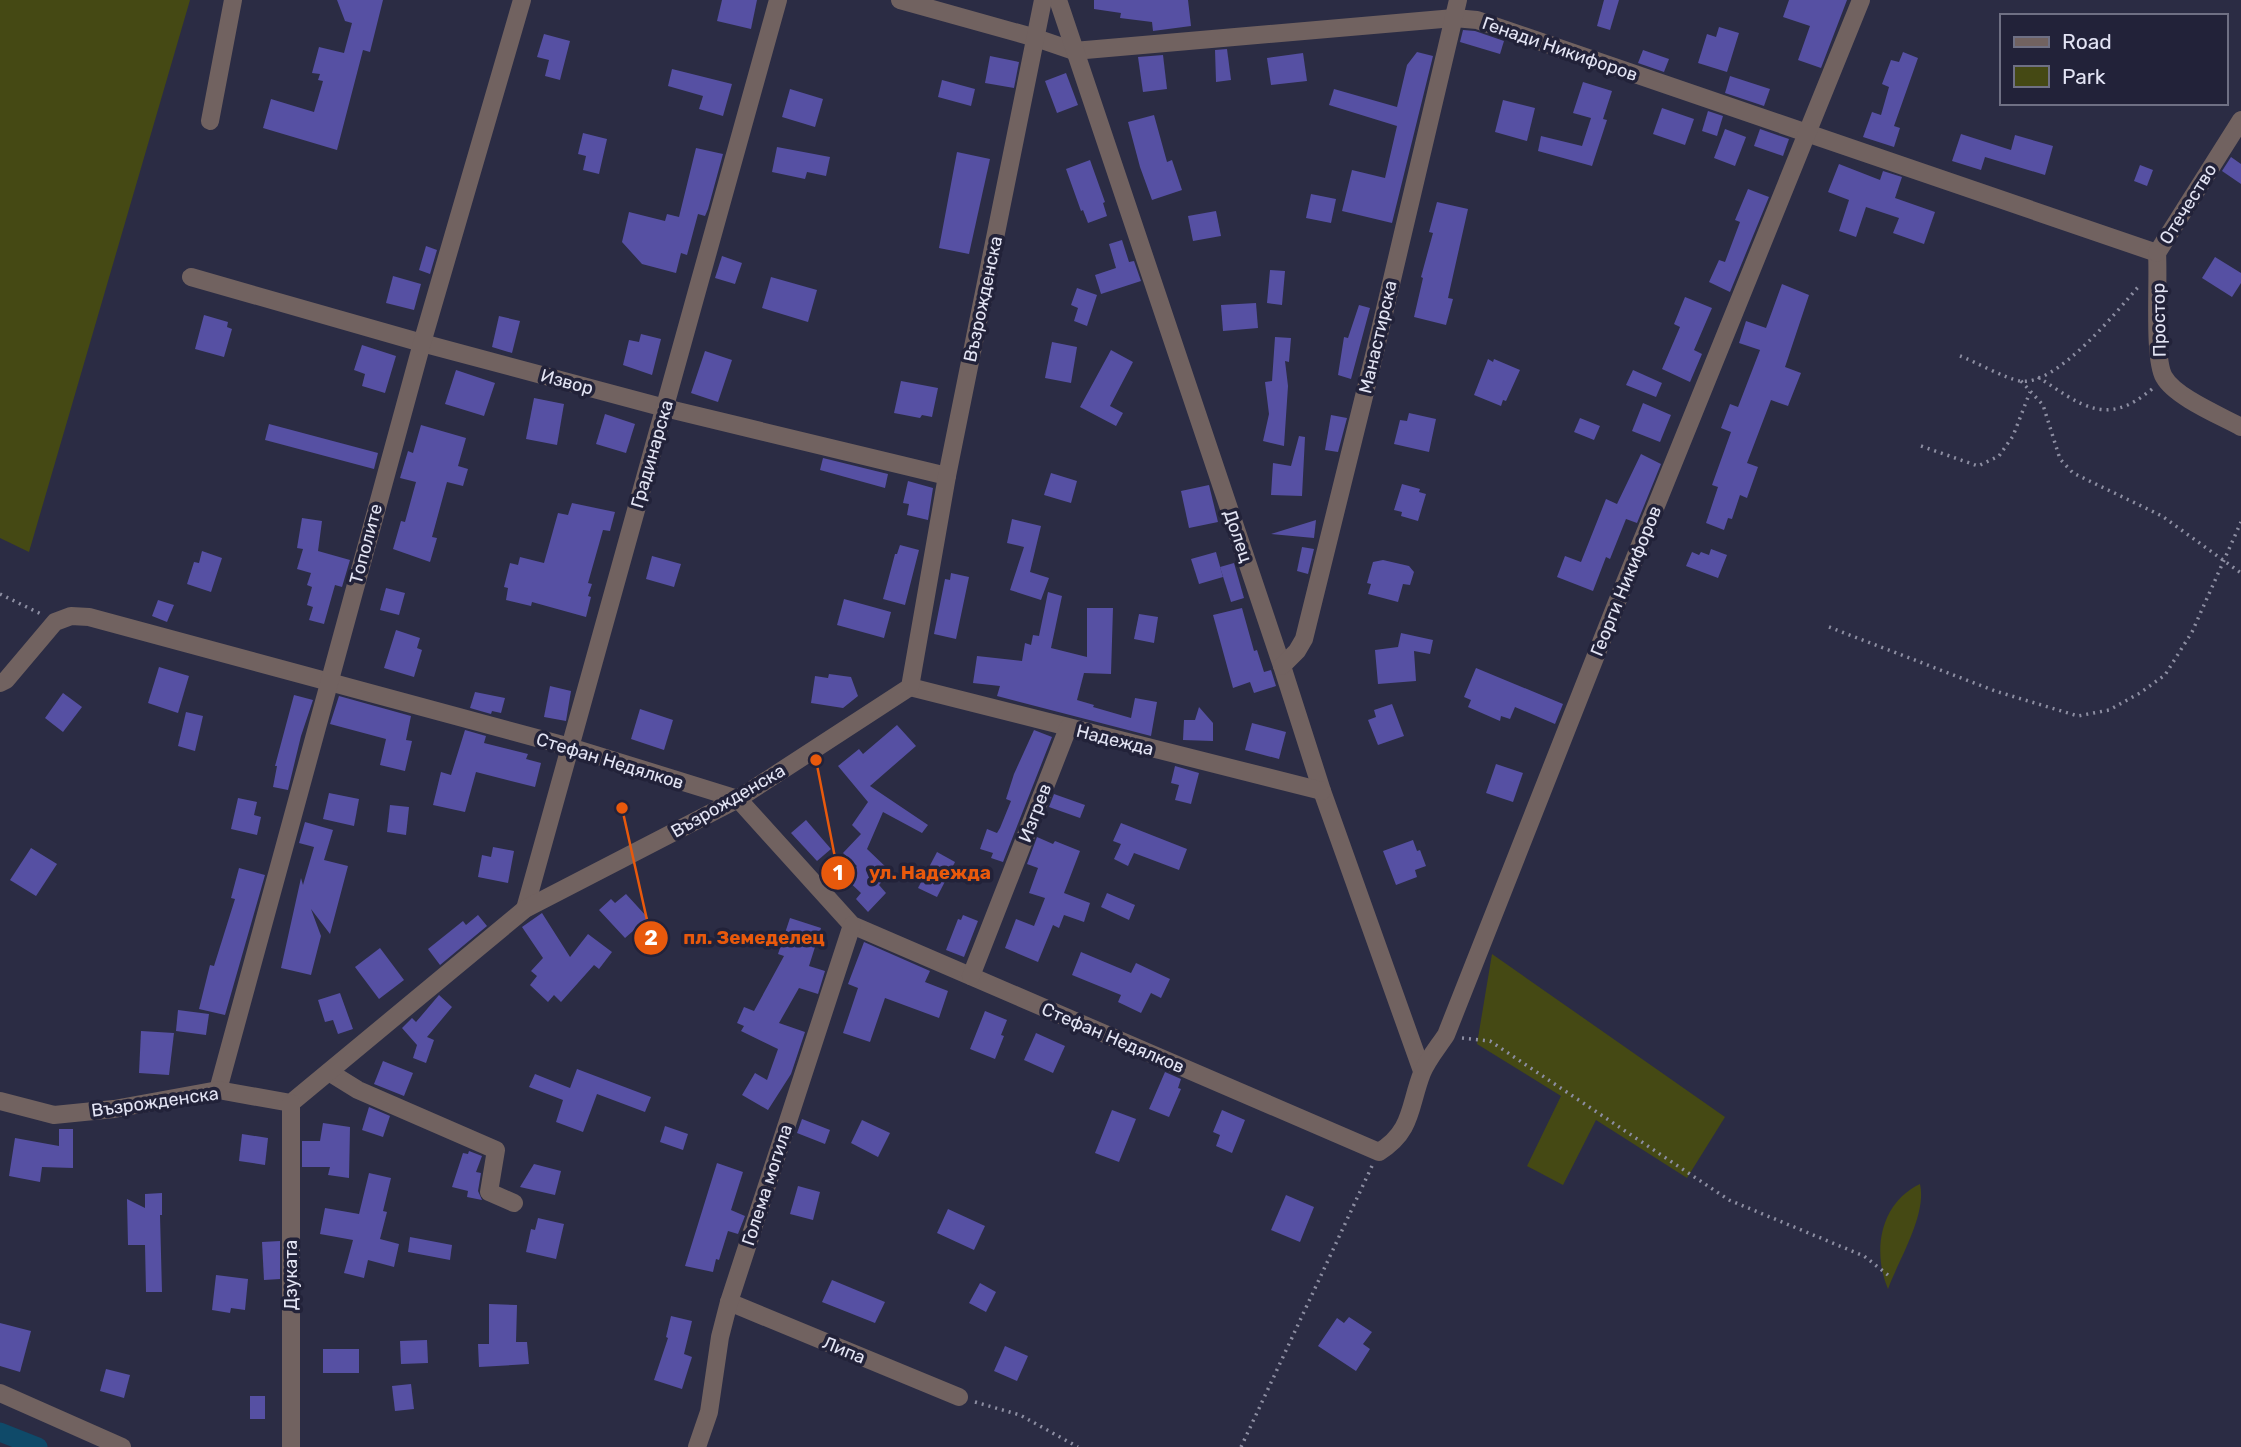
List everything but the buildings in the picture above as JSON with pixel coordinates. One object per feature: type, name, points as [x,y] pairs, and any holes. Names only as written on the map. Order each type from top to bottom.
[{"type":"street","points":[[210,121],[233,0]]},
{"type":"street","name":"Тополите","points":[[218,1090],[422,343],[522,0]]},
{"type":"street","name":"Градинарска","points":[[525,909],[778,0]]},
{"type":"street","name":"Генади Никифоров","points":[[900,0],[1074,51],[1454,18],[1477,20],[1808,132],[2157,259]]},
{"type":"street","name":"Възрожденска","points":[[0,1101],[54,1115],[114,1109],[218,1090],[291,1103],[525,909],[738,799],[910,687],[947,476],[1044,0]]},
{"type":"street","name":"Долец","points":[[1058,0],[1322,791],[1422,1071]]},
{"type":"street","name":"Манастирска","points":[[1282,666],[1297,651],[1304,639],[1458,0]]},
{"type":"street","name":"Георги Никифоров","points":[[1379,1152],[1394,1143],[1409,1119],[1422,1071],[1446,1035],[1617,602],[1861,0]]},
{"type":"street","name":"Отечество","points":[[2157,259],[2241,120]]},
{"type":"street","name":"Простор","points":[[2157,259],[2158,344],[2164,378],[2178,392],[2241,427]]},
{"type":"street","name":"Извор","points":[[191,276],[422,343],[665,408],[947,476]]},
{"type":"street","name":"Стефан Недялков","points":[[55,621],[71,616],[89,617],[570,747],[738,799],[852,925],[1379,1152]]},
{"type":"street","points":[[0,683],[6,680],[55,621]]},
{"type":"street","name":"Надежда","points":[[910,687],[1322,791]]},
{"type":"street","name":"Изгрев","points":[[971,976],[1068,728]]},
{"type":"street","name":"Голема могила","points":[[697,1447],[709,1412],[720,1337],[729,1302],[852,925]]},
{"type":"street","points":[[329,1072],[358,1090],[496,1150],[489,1192],[514,1203]]},
{"type":"street","name":"Дзуката","points":[[291,1103],[291,1447]]},
{"type":"street","name":"Липа","points":[[729,1302],[959,1397]]},
{"type":"street","points":[[0,1393],[122,1447]]},
{"type":"path","points":[[2021,382],[2045,375],[2086,346],[2157,259]]},
{"type":"path","points":[[1960,356],[2021,382],[2031,391],[2043,405],[2060,459],[2073,473],[2162,516],[2241,573]]},
{"type":"path","points":[[2038,377],[2095,410],[2119,408],[2139,400],[2164,378]]},
{"type":"path","points":[[1921,446],[1978,466],[1999,456],[2013,436],[2031,391]]},
{"type":"path","points":[[1829,627],[1995,691],[2078,716],[2109,709],[2140,693],[2165,675],[2192,632],[2241,522]]},
{"type":"path","points":[[0,594],[55,621]]},
{"type":"path","points":[[1446,1035],[1490,1041],[1729,1200],[1864,1256],[1888,1275]]},
{"type":"path","points":[[1241,1447],[1379,1152]]},
{"type":"path","points":[[959,1397],[1020,1415],[1078,1447]]},
{"type":"green space","points":[[0,0],[190,0],[29,552],[0,538]]},
{"type":"green space","points":[[1492,954],[1725,1117],[1687,1178],[1596,1120],[1563,1185],[1527,1166],[1561,1096],[1477,1044]]},
{"type":"green space","points":[[1920,1184],[1920,1209],[1916,1223],[1888,1289],[1881,1259],[1883,1229],[1896,1203],[1906,1192]]},
{"type":"waterway","name":"Дзуката","points":[[0,1432],[38,1447]]},
{"type":"place","name":"ул. Надежда","points":[[816,760]]},
{"type":"place","name":"пл. Земеделец","points":[[622,808]]}]
